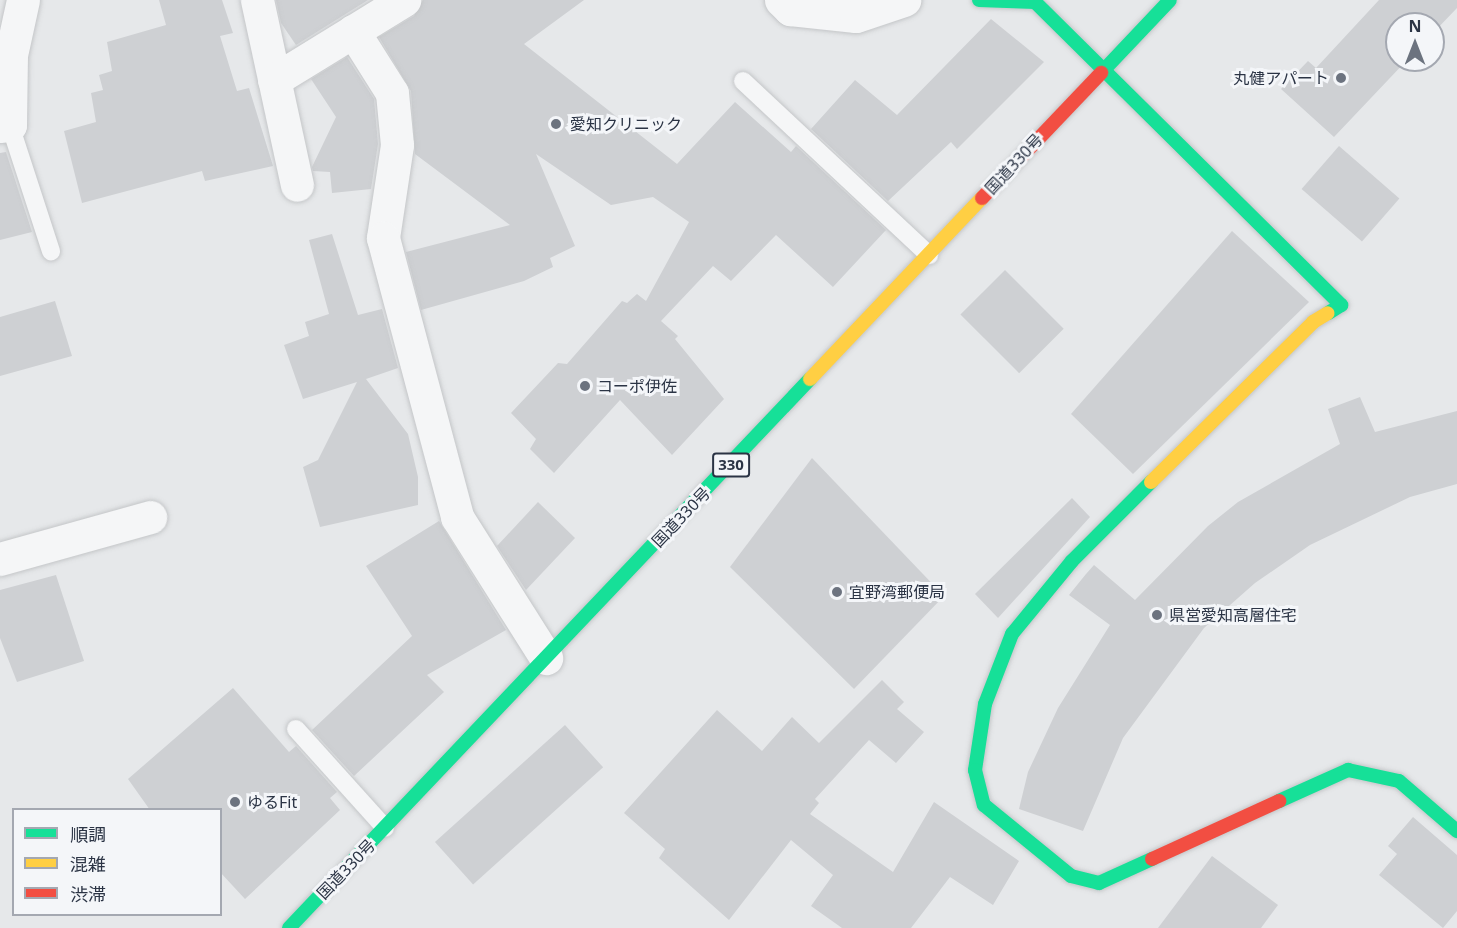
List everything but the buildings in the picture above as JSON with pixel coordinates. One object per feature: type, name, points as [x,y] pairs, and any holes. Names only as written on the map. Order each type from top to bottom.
[{"type":"main road","points":[[979,0],[1035,2],[1341,305],[1313,322],[1072,561],[1012,634],[984,715],[975,770],[984,805],[1071,876],[1099,883],[1348,770],[1399,781],[1457,831]]},
{"type":"main road","name":"国道330号","points":[[289,928],[1170,0]]},
{"type":"street","points":[[5,126],[11,55],[23,0]]},
{"type":"street","points":[[257,0],[297,185]]},
{"type":"street","points":[[274,80],[404,0]]},
{"type":"street","points":[[782,0],[790,9],[856,16],[904,0]]},
{"type":"street","points":[[353,31],[392,93],[397,145],[383,238],[457,517],[546,658]]},
{"type":"street","points":[[0,559],[150,517]]},
{"type":"lane","points":[[743,81],[928,255]]},
{"type":"lane","points":[[5,126],[51,251]]},
{"type":"lane","points":[[296,729],[385,828]]},
{"type":"traffic: fast","points":[[979,0],[1035,2],[1341,305],[1328,313]]},
{"type":"traffic: fast","points":[[1101,73],[1170,0]]},
{"type":"traffic: fast","points":[[289,928],[810,379]]},
{"type":"traffic: fast","points":[[1151,482],[1072,561],[1012,634],[985,704],[975,770],[984,805],[1071,876],[1099,883],[1152,859]]},
{"type":"traffic: fast","points":[[1279,801],[1348,770],[1399,781],[1457,831]]},
{"type":"traffic: slow","points":[[810,379],[982,198]]},
{"type":"traffic: slow","points":[[1151,482],[1313,322],[1328,313]]},
{"type":"traffic: jam","points":[[982,198],[1101,73]]},
{"type":"traffic: jam","points":[[1152,859],[1279,801]]},
{"type":"place","name":"丸健アパート","points":[[1341,78]]},
{"type":"place","name":"愛知クリニック","points":[[556,124]]},
{"type":"place","name":"コーポ伊佐","points":[[585,386]]},
{"type":"place","name":"宜野湾郵便局","points":[[837,592]]},
{"type":"place","name":"県営愛知高層住宅","points":[[1157,615]]},
{"type":"place","name":"ゆるFit","points":[[235,802]]}]
